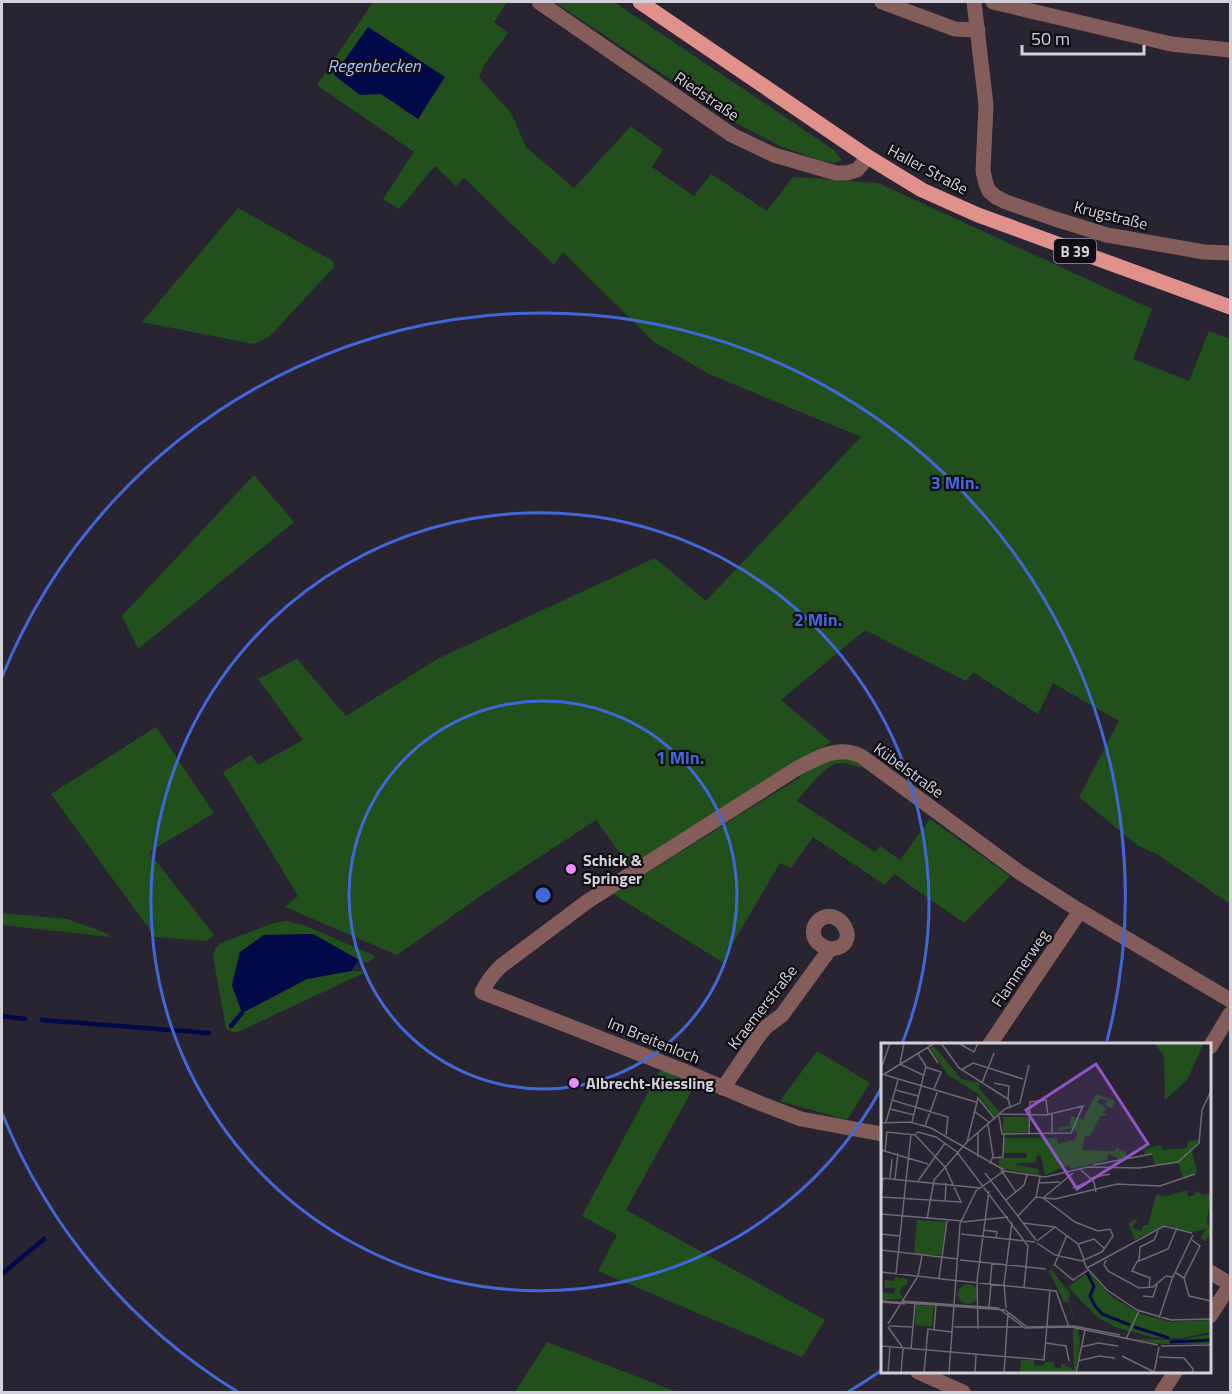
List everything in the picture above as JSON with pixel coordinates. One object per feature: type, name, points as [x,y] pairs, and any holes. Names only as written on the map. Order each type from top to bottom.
[{"type":"main road","name":"Haller Straße","points":[[640,2],[868,157],[922,190],[989,219],[1230,307]]},
{"type":"street","name":"Riedstraße","points":[[539,2],[732,135],[774,155],[836,173],[857,170],[868,157]]},
{"type":"street","points":[[882,2],[955,29],[978,30],[974,2]]},
{"type":"street","points":[[993,2],[1171,44],[1230,50]]},
{"type":"street","name":"Krugstraße","points":[[978,30],[986,105],[983,171],[989,190],[996,197],[1107,235],[1204,252],[1230,253]]},
{"type":"street","name":"Kübelstraße","points":[[482,992],[501,966],[588,901],[796,769],[821,756],[840,751],[856,754],[869,762],[1019,872],[1230,1000]]},
{"type":"street","name":"Flammerweg","points":[[991,1043],[1080,911]]},
{"type":"street","name":"Kraemerstraße","points":[[723,1088],[760,1034],[782,1015],[830,949]]},
{"type":"street","name":"Im Breitenloch","points":[[482,992],[801,1119],[881,1134]]},
{"type":"street","points":[[1211,1044],[1230,1014]]},
{"type":"street","points":[[1211,1273],[1230,1285],[1211,1313]]},
{"type":"street","points":[[922,1373],[963,1392]]},
{"type":"street","points":[[1162,1392],[1174,1373]]},
{"type":"green space","points":[[373,2],[507,2],[494,22],[508,33],[484,65],[479,77],[511,113],[526,147],[574,188],[631,126],[663,150],[652,167],[694,196],[711,174],[767,211],[793,177],[878,183],[1152,309],[1133,359],[1189,381],[1209,331],[1230,339],[1230,904],[1157,854],[1137,845],[1079,797],[1119,721],[1053,683],[1038,714],[973,672],[966,681],[865,630],[781,700],[831,742],[629,866],[596,820],[485,893],[397,955],[285,907],[298,896],[223,772],[251,755],[258,765],[303,740],[258,679],[297,659],[346,716],[439,658],[655,558],[706,601],[861,437],[709,374],[654,342],[563,252],[554,265],[464,178],[456,186],[435,166],[399,209],[383,199],[414,152],[317,85]],"holes":[[[444,77],[393,102],[381,94]]]},
{"type":"green space","points":[[557,2],[614,2],[834,150],[842,160],[835,163],[819,160],[780,146],[736,123]]},
{"type":"green space","points":[[238,208],[333,261],[334,267],[270,336],[254,344],[142,322]]},
{"type":"green space","points":[[254,475],[294,522],[138,649],[122,616]]},
{"type":"green space","points":[[156,727],[214,813],[149,852],[214,935],[206,941],[155,937],[51,794]]},
{"type":"green space","points":[[835,756],[850,759],[862,765],[859,767],[841,763],[831,766],[797,801],[875,852],[880,846],[900,860],[930,819],[1010,876],[964,923],[894,874],[885,885],[813,837],[791,868],[780,863],[722,962],[613,894],[799,778],[812,765]]},
{"type":"green space","points":[[2,913],[67,919],[106,933],[111,937],[2,925]]},
{"type":"green space","points":[[287,921],[306,926],[375,956],[368,963],[359,960],[313,934],[264,935],[240,952],[232,985],[242,1013],[307,979],[351,971],[368,971],[240,1031],[233,1032],[226,1028],[213,956],[215,949],[221,943],[274,923]]},
{"type":"green space","points":[[817,1051],[870,1083],[847,1120],[780,1101]]},
{"type":"green space","points":[[662,1067],[697,1081],[626,1210],[825,1320],[802,1357],[598,1271],[617,1235],[582,1216]]},
{"type":"green space","points":[[547,1342],[677,1392],[515,1392]]},
{"type":"water","name":"Regenbecken","points":[[368,27],[445,77],[418,119],[381,94],[360,95],[334,75]]},
{"type":"water","points":[[313,934],[359,960],[351,971],[307,979],[242,1013],[232,985],[240,952],[264,935]]},
{"type":"waterway","points":[[231,1026],[242,1013]]},
{"type":"waterway","points":[[2,1016],[25,1019]]},
{"type":"waterway","points":[[42,1020],[209,1033]]},
{"type":"waterway","points":[[2,1274],[44,1239]]},
{"type":"place","name":"Schick & Springer","points":[[571,869]]},
{"type":"place","name":"Albrecht-Kiessling","points":[[574,1083]]}]
